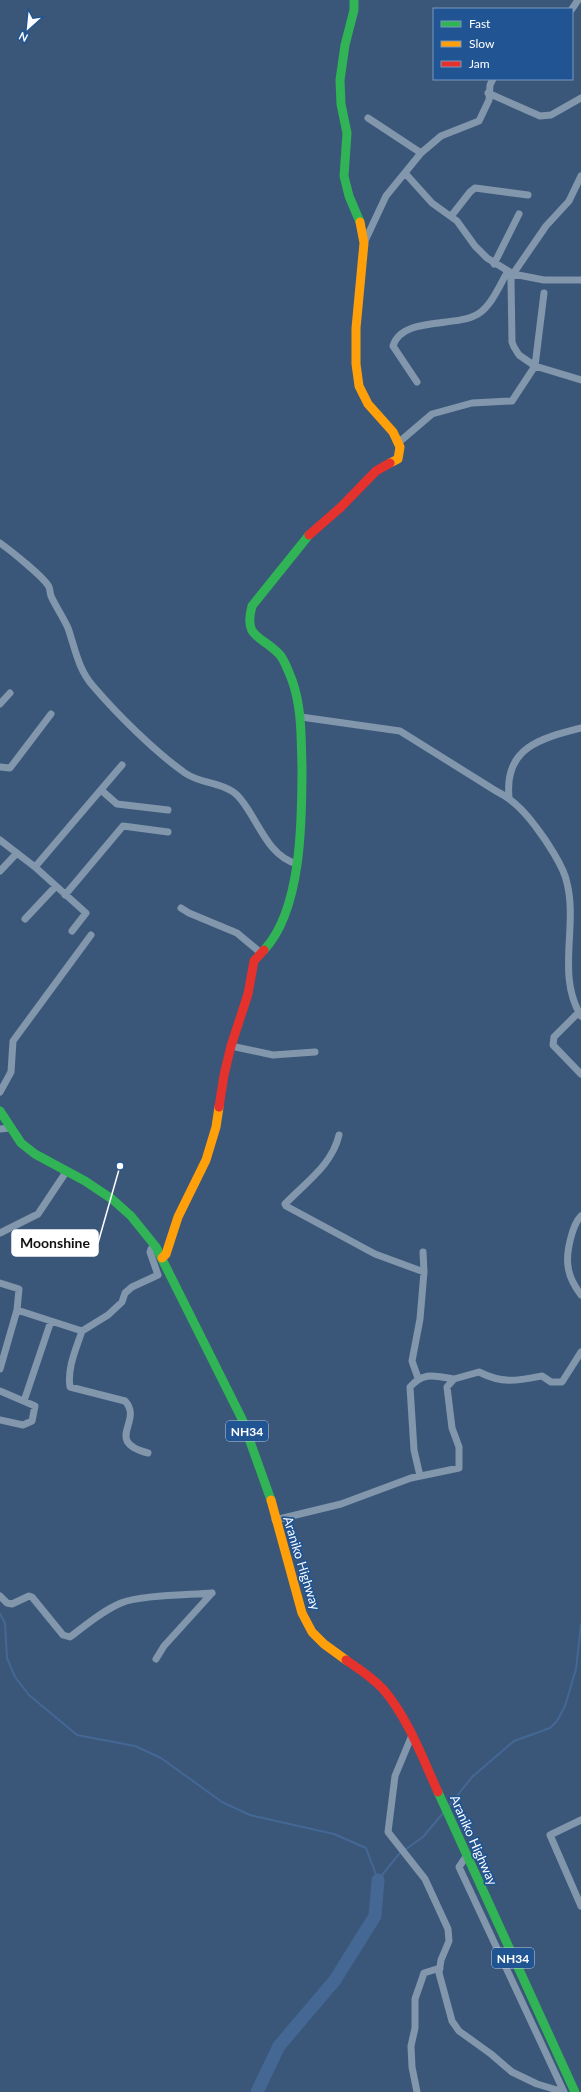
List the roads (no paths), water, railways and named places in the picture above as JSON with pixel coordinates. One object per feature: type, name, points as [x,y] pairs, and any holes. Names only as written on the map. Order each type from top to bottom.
[{"type":"main road","points":[[162,1258],[166,1254],[178,1217],[206,1160],[216,1127],[224,1075],[231,1046],[248,994],[252,968],[261,953],[274,940],[279,930],[293,888],[298,864],[302,808],[301,716],[292,680],[281,656],[250,629],[248,620],[252,606],[305,538],[341,506],[376,471],[398,460],[400,447],[392,432],[368,404],[359,386],[356,364],[356,328],[364,243],[359,218],[349,196],[344,176],[347,133],[341,104],[340,80],[345,45],[354,10],[354,0]]},
{"type":"main road","name":"Araniko Highway","points":[[0,1111],[21,1143],[35,1154],[66,1172],[86,1181],[112,1199],[131,1216],[156,1247],[242,1419],[268,1491],[302,1613],[312,1632],[324,1644],[368,1675],[382,1688],[393,1702],[412,1735],[575,2091]]},
{"type":"street","points":[[364,243],[386,196],[421,153],[441,136],[479,121],[489,100],[488,93],[492,80]]},
{"type":"street","points":[[488,93],[540,116],[551,115],[581,98]]},
{"type":"street","points":[[368,118],[421,153]]},
{"type":"street","points":[[405,173],[432,203],[452,215],[476,246],[494,264],[510,273],[544,280],[581,280]]},
{"type":"street","points":[[417,382],[393,346],[400,334],[408,328],[434,325],[476,315],[485,308],[546,226],[569,201],[581,176]]},
{"type":"street","points":[[452,215],[470,192],[475,188],[528,195]]},
{"type":"street","points":[[494,264],[519,214]]},
{"type":"street","points":[[510,273],[512,342],[519,354],[534,366],[581,380]]},
{"type":"street","points":[[398,444],[432,414],[472,403],[512,401],[534,366],[544,293]]},
{"type":"street","points":[[0,542],[20,558],[49,586],[50,594],[67,628],[81,668],[92,684],[155,748],[186,774],[232,791],[243,802],[268,842],[290,862],[298,864]]},
{"type":"street","points":[[0,704],[10,693]]},
{"type":"street","points":[[0,767],[10,768],[51,714]]},
{"type":"street","points":[[301,716],[400,731],[496,791],[509,797],[527,815],[547,841],[567,883],[570,927],[568,976],[580,1014],[554,1036],[553,1045],[581,1074]]},
{"type":"street","points":[[509,797],[508,786],[511,769],[517,757],[527,747],[548,736],[581,728]]},
{"type":"street","points":[[35,867],[122,765]]},
{"type":"street","points":[[101,790],[117,804],[168,810]]},
{"type":"street","points":[[65,895],[123,826],[168,832]]},
{"type":"street","points":[[0,840],[35,867],[86,913],[72,931]]},
{"type":"street","points":[[0,871],[17,853]]},
{"type":"street","points":[[25,919],[56,886]]},
{"type":"street","points":[[181,908],[189,913],[237,933],[261,953]]},
{"type":"street","points":[[0,1092],[11,1072],[13,1041],[91,935]]},
{"type":"street","points":[[231,1046],[273,1056],[316,1052]]},
{"type":"street","points":[[0,1129],[10,1128]]},
{"type":"street","points":[[339,1135],[336,1148],[330,1158],[285,1204],[286,1206],[375,1254],[424,1272]]},
{"type":"street","points":[[0,1233],[38,1214],[66,1172]]},
{"type":"street","points":[[581,1216],[576,1221],[570,1241],[568,1266],[576,1288],[581,1295]]},
{"type":"street","points":[[148,1452],[130,1446],[127,1443],[126,1438],[130,1410],[125,1401],[70,1387],[69,1379],[72,1362],[82,1331],[108,1315],[122,1302],[125,1293],[132,1287],[158,1275],[150,1252],[151,1249],[156,1247]]},
{"type":"street","points":[[418,1378],[412,1361],[419,1329],[424,1272],[423,1252]]},
{"type":"street","points":[[0,1283],[19,1289],[17,1310],[0,1369]]},
{"type":"street","points":[[17,1310],[82,1331]]},
{"type":"street","points":[[24,1401],[51,1321]]},
{"type":"street","points":[[420,1476],[414,1450],[410,1387],[418,1378],[430,1375],[454,1379],[479,1372],[494,1379],[516,1381],[542,1376],[551,1382],[562,1382],[581,1352]]},
{"type":"street","points":[[275,1520],[341,1504],[420,1476],[459,1468],[459,1447],[452,1428],[447,1387],[454,1379]]},
{"type":"street","points":[[0,1391],[35,1406],[32,1421],[23,1425],[0,1420]]},
{"type":"street","points":[[0,1596],[7,1603],[12,1604],[28,1596],[32,1597],[63,1635],[70,1637],[96,1617],[121,1602],[212,1593],[164,1646],[156,1660]]},
{"type":"street","points":[[412,1735],[395,1776],[388,1832],[407,1854],[425,1879],[448,1929],[449,1941],[439,1973],[450,2014],[459,2032],[491,2054],[512,2072],[537,2084],[564,2092],[575,2091]]},
{"type":"street","points":[[581,1820],[550,1835],[581,1906]]},
{"type":"street","points":[[467,1855],[459,1867],[564,2092]]},
{"type":"street","points":[[418,2092],[412,2067],[411,2046],[415,2028],[415,1999],[424,1973],[440,1968]]},
{"type":"waterway","points":[[0,1614],[5,1623],[7,1658],[15,1677],[29,1695],[77,1735],[135,1746],[161,1758],[222,1802],[250,1815],[334,1834],[366,1848],[378,1880]]},
{"type":"waterway","points":[[449,1806],[472,1777],[514,1741],[550,1728],[557,1721],[565,1706],[576,1669],[581,1624]]},
{"type":"waterway","points":[[378,1880],[399,1854],[423,1837],[444,1812]]},
{"type":"waterway","points":[[257,2092],[279,2046],[335,1980],[375,1916],[378,1880]]},
{"type":"place","name":"Moonshine","points":[[120,1166]]}]
